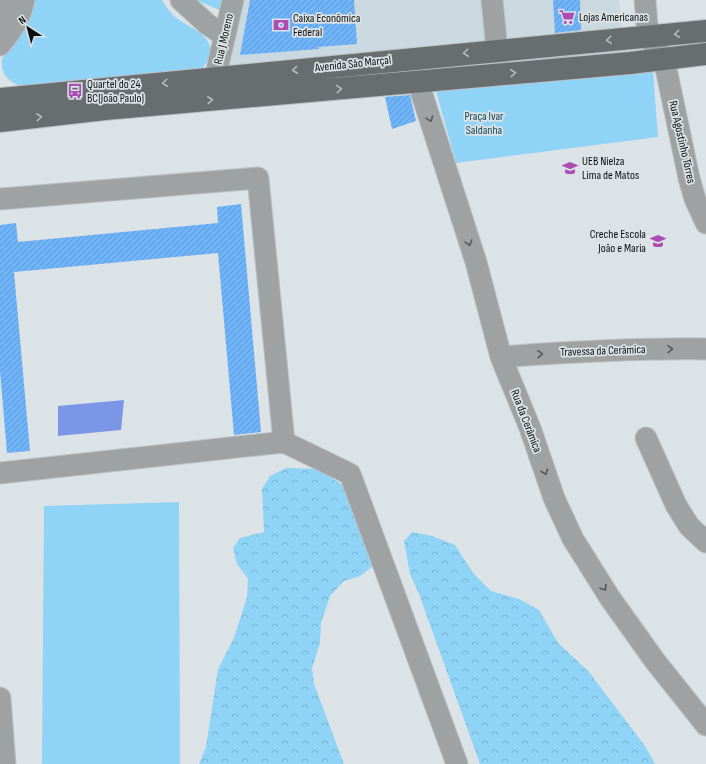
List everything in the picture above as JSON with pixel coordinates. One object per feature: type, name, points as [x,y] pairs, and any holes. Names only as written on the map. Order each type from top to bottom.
[{"type":"main road","name":"Avenida São Marçal","points":[[0,99],[706,31]]},
{"type":"main road","name":"Avenida São Marçal","points":[[0,121],[105,109],[418,82],[706,54]]},
{"type":"street","points":[[0,16],[3,0]]},
{"type":"street","points":[[0,45],[21,14],[24,0]]},
{"type":"street","points":[[181,0],[207,24],[225,36]]},
{"type":"street","name":"Rua J Moreno","points":[[215,78],[234,0]]},
{"type":"street","points":[[492,0],[497,50]]},
{"type":"street","points":[[645,0],[648,36],[664,59]]},
{"type":"street","name":"Rua Agostinho Tôrres","points":[[664,59],[682,151],[695,199],[706,223]]},
{"type":"street","name":"Rua da Cerâmica","points":[[418,82],[476,262],[501,357],[530,428],[554,498],[573,539],[610,598],[706,725]]},
{"type":"street","points":[[0,199],[258,178],[284,442]]},
{"type":"street","name":"Travessa da Cerâmica","points":[[501,357],[571,352],[706,349]]},
{"type":"street","points":[[646,438],[676,505],[689,526],[706,542]]},
{"type":"street","points":[[0,473],[284,442],[350,474],[456,764]]},
{"type":"street","points":[[0,698],[5,764]]},
{"type":"shaded area","points":[[245,0],[619,0],[622,30],[229,65]]},
{"type":"green space","points":[[33,0],[162,0],[173,15],[203,35],[210,46],[210,53],[205,64],[196,72],[25,87],[20,86],[11,81],[5,75],[2,60],[19,34]]},
{"type":"green space","points":[[196,0],[223,0],[222,11]]},
{"type":"green space","name":"Praça Ivar Saldanha","points":[[653,71],[658,137],[456,163],[436,91]]},
{"type":"green space","points":[[286,468],[318,469],[344,486],[373,566],[360,576],[344,581],[330,596],[321,623],[320,643],[312,668],[314,684],[344,764],[199,764],[206,747],[218,669],[234,638],[247,597],[248,579],[237,564],[233,548],[240,538],[264,532],[262,489],[270,476]]},
{"type":"green space","points":[[179,502],[180,764],[42,764],[44,506]]},
{"type":"green space","points":[[412,532],[432,536],[455,545],[473,573],[491,591],[519,599],[539,610],[558,643],[589,672],[645,746],[655,764],[480,764],[419,594],[410,574],[404,541]]},
{"type":"water","points":[[124,400],[121,430],[58,436],[58,406]]},
{"type":"building","name":"Caixa Econômica Federal","points":[[250,0],[354,0],[357,44],[318,47],[319,49],[240,55]]},
{"type":"building","name":"Lojas Americanas","points":[[553,0],[580,0],[581,30],[555,33]]},
{"type":"building","points":[[410,95],[416,121],[392,129],[385,97]]},
{"type":"building","points":[[241,204],[261,432],[234,435],[218,253],[14,272],[30,451],[7,453],[0,371],[0,225],[16,223],[18,242],[218,223],[217,207]]},
{"type":"place","name":"Lojas Americanas","points":[[567,17]]},
{"type":"place","name":"Caixa Econômica Federal","points":[[281,25]]},
{"type":"place","name":"Quartel do 24 BC(João Paulo)","points":[[75,91]]},
{"type":"place","name":"UEB Nielza Lima de Matos","points":[[570,168]]},
{"type":"place","name":"Creche Escola João e Maria","points":[[658,241]]}]
